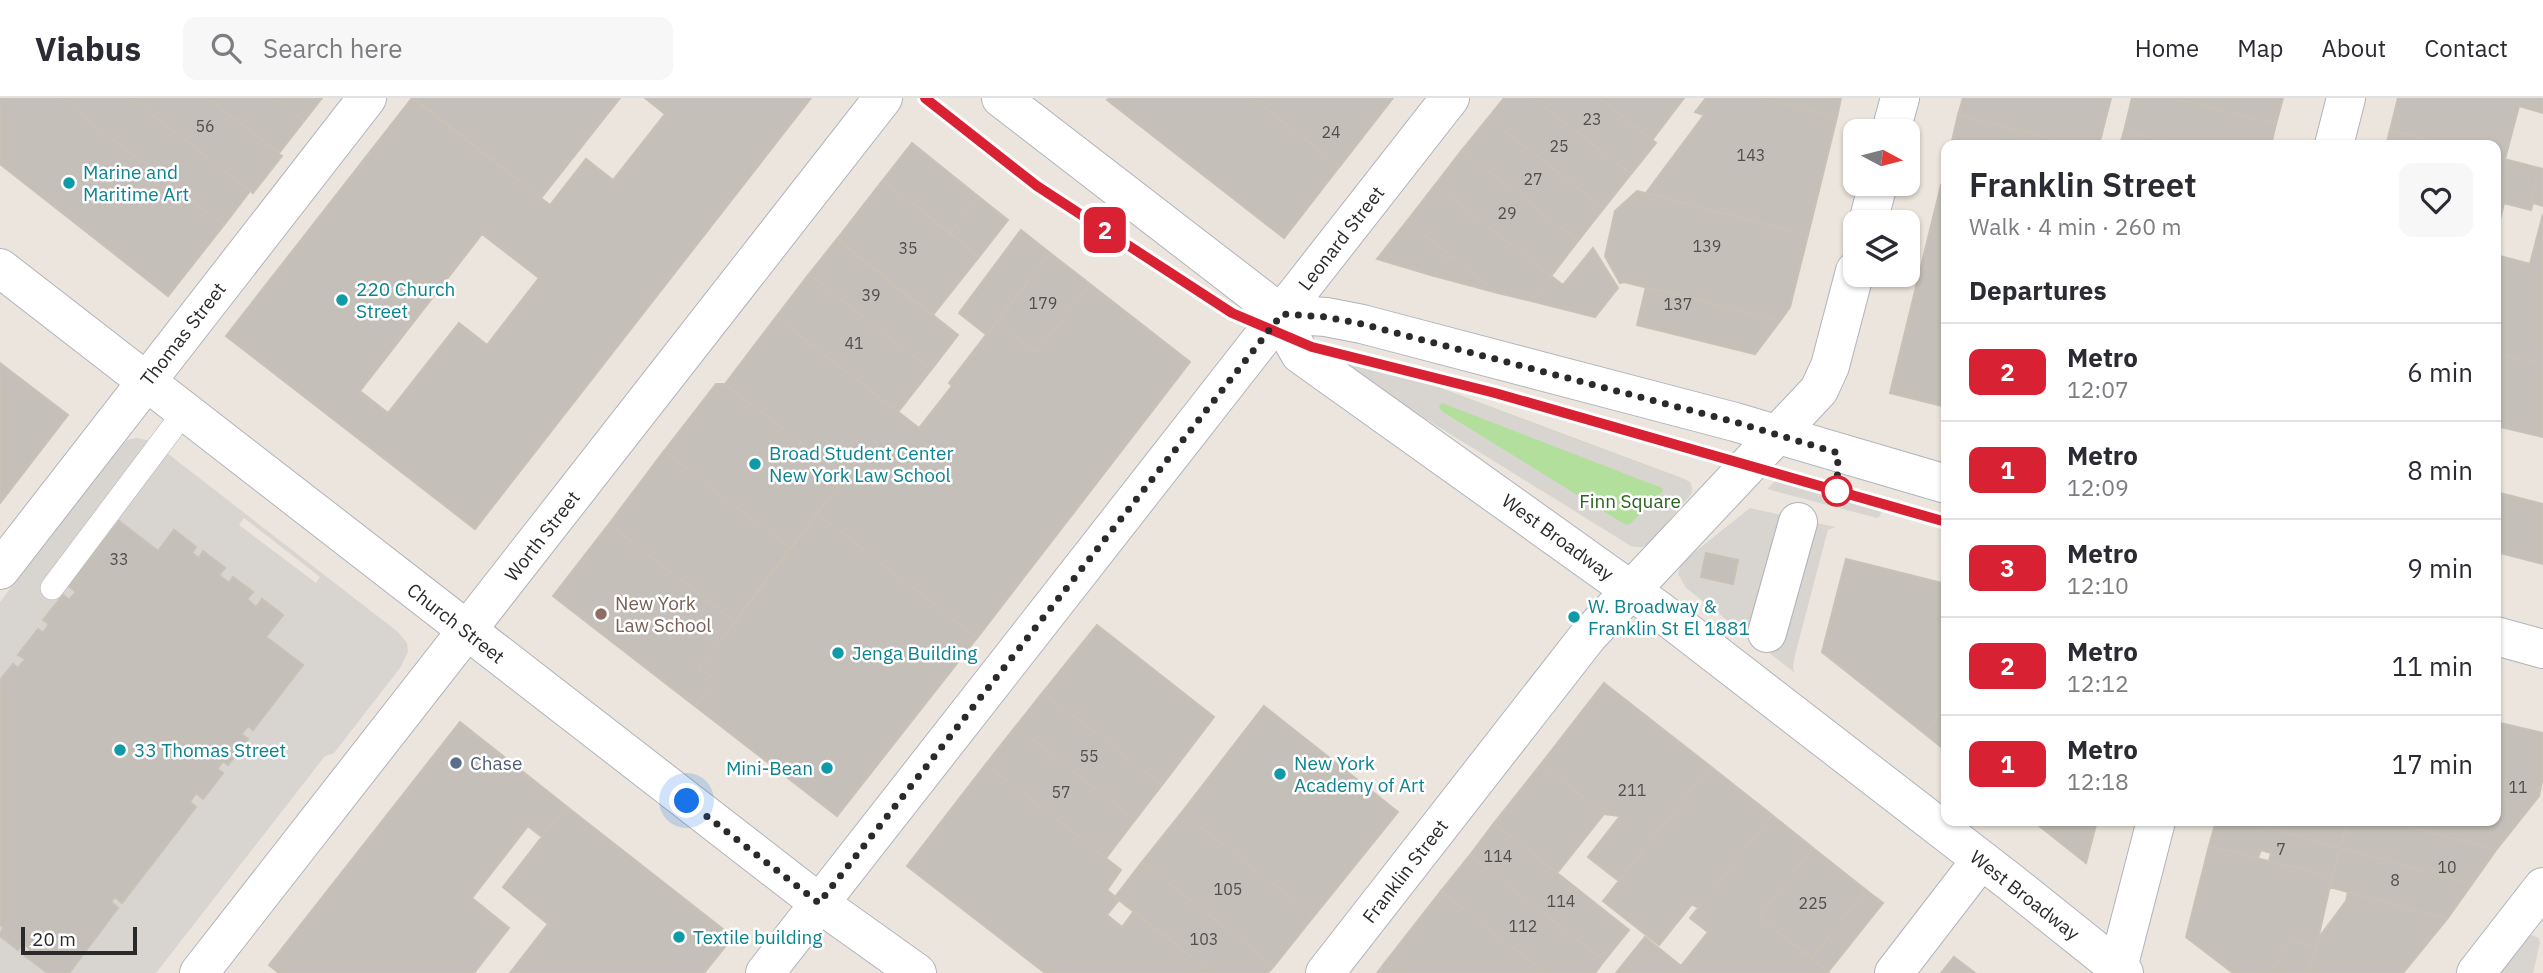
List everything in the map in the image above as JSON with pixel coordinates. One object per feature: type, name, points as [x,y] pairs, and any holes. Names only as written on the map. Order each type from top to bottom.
[{"type":"street","name":"Thomas Street","points":[[0,570],[367,98]]},
{"type":"street","name":"Worth Street","points":[[199,973],[883,98]]},
{"type":"street","name":"West Broadway","points":[[1001,98],[1282,314],[1287,331],[1300,354],[1630,589],[2121,971]]},
{"type":"street","name":"Leonard Street","points":[[765,973],[1450,98]]},
{"type":"street","points":[[1894,119],[1900,98]]},
{"type":"street","points":[[2335,140],[2346,98]]},
{"type":"street","name":"Church Street","points":[[0,268],[819,903],[917,973]]},
{"type":"street","name":"Franklin Street","points":[[1325,973],[1571,657],[1630,589],[1809,402],[1825,380],[1851,287]]},
{"type":"street","points":[[1282,314],[1326,317],[1362,324],[1777,434],[1941,483]]},
{"type":"street","points":[[1767,633],[1798,522]]},
{"type":"street","points":[[2501,637],[2543,649]]},
{"type":"street","points":[[2121,971],[2155,826]]},
{"type":"street","points":[[1894,973],[1981,860]]},
{"type":"street","points":[[2476,973],[2543,887]]},
{"type":"lane","points":[[52,588],[185,411]]},
{"type":"green space","name":"Finn Square","points":[[1320,343],[1684,479],[1691,485],[1691,494],[1651,541],[1642,547],[1631,546]]},
{"type":"shaded area","name":"Finn Square","points":[[1320,343],[1684,479],[1690,482],[1691,494],[1648,544],[1642,547],[1631,546],[1315,349]],"holes":[[[1442,403],[1662,488],[1663,491],[1626,525],[1439,407]]]},
{"type":"shaded area","points":[[137,438],[151,441],[158,446],[398,632],[407,643],[408,652],[400,668],[334,753],[325,756],[156,973],[0,973],[0,697],[39,684],[76,592],[69,600],[62,595],[44,620],[49,624],[43,633],[37,629],[19,654],[25,659],[18,668],[12,664],[0,680],[0,602],[84,491],[127,440]],"holes":[[[244,518],[320,577],[316,583],[239,525]],[[174,530],[196,547],[192,553],[199,558],[203,552],[224,569],[219,575],[229,583],[234,577],[252,592],[247,599],[256,607],[262,599],[282,615],[241,606],[181,566]],[[88,562],[76,592],[69,586]],[[274,703],[253,730],[248,726]],[[248,726],[241,734],[247,740],[229,764],[223,761],[217,769],[222,774],[204,798],[196,793],[190,802],[196,807],[151,812]],[[117,857],[143,877],[122,903],[115,897],[111,902],[118,908],[98,934]]]},
{"type":"shaded area","points":[[1785,472],[1883,496],[1885,498],[1880,516],[1877,518],[1767,489]]},
{"type":"shaded area","points":[[1750,508],[1835,527],[1828,530],[1826,537],[1795,655],[1795,673],[1686,588],[1678,574],[1686,559]],"holes":[[[1706,553],[1738,560],[1732,584],[1701,577]]]},
{"type":"shaded area","points":[[2532,935],[2539,938],[2540,943],[2533,973],[2499,973],[2527,937]]},
{"type":"building","points":[[0,98],[60,98],[224,225],[168,296],[0,164]]},
{"type":"building","points":[[60,98],[131,98],[250,191],[224,225]]},
{"type":"building","points":[[131,98],[208,98],[282,156],[253,193]]},
{"type":"building","points":[[208,98],[275,98],[304,121],[279,153]]},
{"type":"building","points":[[275,98],[322,98],[304,121]]},
{"type":"building","name":"220 Church Street","points":[[412,98],[550,205],[586,159],[613,180],[665,114],[645,98],[811,98],[475,529],[226,336]],"holes":[[[482,234],[539,278],[487,345],[459,323],[388,413],[360,391]]]},
{"type":"building","points":[[414,98],[620,98],[541,198]]},
{"type":"building","points":[[1252,98],[1340,166],[1284,238],[1107,100]]},
{"type":"building","points":[[1252,98],[1393,98],[1340,166]]},
{"type":"building","points":[[1504,98],[1533,98],[1631,174],[1604,208],[1488,118]]},
{"type":"building","points":[[1533,98],[1599,98],[1656,143],[1631,174]]},
{"type":"building","points":[[1599,98],[1684,98],[1652,140]]},
{"type":"building","points":[[1706,98],[1761,98],[1837,117],[1808,235],[1646,193],[1704,115],[1695,112]]},
{"type":"building","points":[[1761,98],[1841,98],[1837,117]]},
{"type":"building","points":[[1963,98],[2111,98],[2100,140],[2056,140],[1958,115]]},
{"type":"building","points":[[2132,98],[2173,98],[2276,124],[2272,140],[2161,140],[2124,131]]},
{"type":"building","points":[[2173,98],[2283,98],[2276,124]]},
{"type":"building","points":[[2398,98],[2543,98],[2543,113],[2519,106],[2505,159],[2501,158],[2501,140],[2430,140],[2390,130]]},
{"type":"building","points":[[1958,115],[2056,140],[1952,140]]},
{"type":"building","points":[[1488,118],[1604,208],[1578,241],[1462,150]]},
{"type":"building","points":[[2390,130],[2430,140],[2387,140]]},
{"type":"building","points":[[2124,131],[2161,140],[2121,140]]},
{"type":"building","points":[[912,143],[979,197],[950,233],[883,180]]},
{"type":"building","points":[[1462,150],[1578,241],[1551,276],[1435,185]]},
{"type":"building","points":[[2501,158],[2539,168],[2530,202],[2533,203],[2531,210],[2504,203],[2501,215]]},
{"type":"building","points":[[2539,168],[2543,169],[2543,206],[2530,202]]},
{"type":"building","points":[[883,180],[979,257],[932,316],[837,239]]},
{"type":"building","points":[[1435,185],[1551,276],[1531,301],[1498,293],[1407,221]]},
{"type":"building","points":[[1941,185],[1941,406],[1890,393],[1916,287],[1920,287],[1920,271]]},
{"type":"building","points":[[1637,191],[1808,235],[1790,307],[1780,321],[1620,283],[1605,256],[1615,211]]},
{"type":"building","points":[[979,197],[1008,220],[979,257],[950,233]]},
{"type":"building","points":[[2543,214],[2543,365],[2501,354],[2501,256],[2530,264]]},
{"type":"building","points":[[1407,221],[1450,255],[1434,276],[1377,259]]},
{"type":"building","points":[[1021,230],[1050,253],[987,335],[959,313]]},
{"type":"building","points":[[837,239],[958,335],[931,370],[809,274]]},
{"type":"building","points":[[1593,248],[1618,288],[1595,317],[1531,301],[1551,276],[1563,285]]},
{"type":"building","points":[[1050,253],[1090,284],[1036,353],[996,322]]},
{"type":"building","points":[[1450,255],[1498,293],[1434,276]]},
{"type":"building","points":[[809,274],[931,370],[898,412],[776,317]]},
{"type":"building","points":[[1090,284],[1190,362],[977,638],[817,513],[845,477],[725,384],[776,317],[919,428],[952,386],[949,383],[996,322],[1036,353]]},
{"type":"building","points":[[1646,287],[1780,321],[1755,354],[1637,325]]},
{"type":"building","points":[[2501,354],[2543,365],[2543,437],[2501,427]]},
{"type":"building","points":[[0,363],[68,415],[0,503]]},
{"type":"building","name":"Broad Student Center New York Law School","points":[[716,384],[725,384],[845,477],[791,549],[664,451]]},
{"type":"building","points":[[664,451],[791,549],[735,622],[609,524]]},
{"type":"building","points":[[2501,493],[2543,504],[2543,564],[2501,553]]},
{"type":"building","name":"Jenga Building","points":[[817,513],[977,638],[837,816],[695,706],[715,680],[699,668]]},
{"type":"building","name":"33 Thomas Street","points":[[119,521],[158,551],[174,530],[196,547],[192,553],[199,558],[203,551],[225,568],[219,575],[229,583],[233,577],[253,592],[247,599],[256,607],[262,599],[283,615],[266,637],[303,665],[253,730],[248,726],[241,734],[248,739],[228,765],[223,761],[217,769],[223,773],[203,799],[196,793],[190,802],[196,807],[122,903],[115,897],[111,902],[118,908],[69,973],[48,973],[25,956],[31,949],[22,943],[18,950],[0,936],[3,927],[0,925],[0,680],[13,664],[18,668],[25,659],[18,655],[38,629],[43,633],[49,624],[43,620],[63,595],[69,600],[76,592],[69,586]]},
{"type":"building","points":[[609,524],[735,622],[699,668],[715,680],[695,706],[553,596]]},
{"type":"building","points":[[1706,553],[1738,560],[1733,584],[1701,577]]},
{"type":"building","points":[[1846,559],[1941,583],[1941,711],[1924,733],[1822,652]]},
{"type":"building","points":[[1097,625],[1214,717],[1162,785],[1043,692]]},
{"type":"building","points":[[1604,683],[1710,766],[1619,881],[1588,857],[1620,816],[1604,814],[1541,764]]},
{"type":"building","points":[[1043,692],[1162,785],[1135,820],[1016,726]]},
{"type":"building","name":"New York Academy of Art","points":[[1264,706],[1398,812],[1314,916],[1182,812]]},
{"type":"building","points":[[1941,711],[1941,747],[1924,733]]},
{"type":"building","points":[[460,722],[566,806],[542,837],[528,826],[472,898],[509,928],[474,973],[279,973],[269,965]]},
{"type":"building","points":[[2501,723],[2543,733],[2543,777],[2539,796],[2496,850],[2407,826],[2501,826]]},
{"type":"building","points":[[1016,726],[1135,820],[1106,858],[986,764]]},
{"type":"building","points":[[986,764],[1121,870],[1107,890],[1119,900],[1107,915],[1122,927],[1134,911],[1212,973],[1045,973],[907,866]]},
{"type":"building","points":[[1541,764],[1604,814],[1557,873],[1494,823]]},
{"type":"building","points":[[1710,766],[1772,815],[1698,908],[1692,904],[1659,945],[1603,901]]},
{"type":"building","points":[[566,806],[733,937],[704,973],[510,973],[548,924],[503,887]]},
{"type":"building","points":[[1182,812],[1314,916],[1274,966],[1142,862]]},
{"type":"building","points":[[1772,815],[1813,848],[1759,917],[1828,972],[1690,973],[1681,966],[1708,932],[1690,918]]},
{"type":"building","points":[[1494,823],[1629,930],[1604,961],[1470,855]]},
{"type":"building","points":[[2039,826],[2096,826],[2086,863]]},
{"type":"building","points":[[2215,826],[2260,826],[2340,848],[2332,877],[2269,861],[2271,853],[2261,850],[2258,858],[2209,846]]},
{"type":"building","points":[[2260,826],[2347,826],[2340,848]]},
{"type":"building","points":[[2347,826],[2407,826],[2496,850],[2472,884],[2340,848]]},
{"type":"building","points":[[2209,846],[2332,877],[2316,948],[2292,940],[2269,973],[2233,973],[2186,937]]},
{"type":"building","points":[[1813,848],[1866,890],[1812,958],[1759,917]]},
{"type":"building","points":[[2340,848],[2472,884],[2447,919],[2330,887]]},
{"type":"building","points":[[1470,855],[1604,961],[1595,973],[1545,973],[1441,891]]},
{"type":"building","points":[[1142,862],[1274,966],[1268,973],[1212,973],[1115,897]]},
{"type":"building","points":[[1866,890],[1883,903],[1828,972],[1812,958]]},
{"type":"building","points":[[1441,891],[1545,973],[1403,973],[1387,960]]},
{"type":"building","points":[[2348,892],[2447,919],[2403,973],[2308,973],[2320,936],[2346,901]]},
{"type":"building","points":[[1645,937],[1681,966],[1690,973],[1616,973]]},
{"type":"building","points":[[2292,940],[2316,948],[2308,973],[2269,973]]},
{"type":"building","points":[[1954,957],[1975,973],[1941,973]]},
{"type":"building","points":[[1387,960],[1403,973],[1377,973]]},
{"type":"metro line","name":"2","points":[[925,98],[1037,186],[1232,313],[1312,347],[1495,393],[1941,521]]},
{"type":"place","name":"Marine and Maritime Art","points":[[69,183]]},
{"type":"place","name":"220 Church Street","points":[[342,300]]},
{"type":"place","name":"Broad Student Center New York Law School","points":[[755,464]]},
{"type":"place","name":"New York Law School","points":[[601,614]]},
{"type":"place","name":"W. Broadway & Franklin St El 1881","points":[[1574,617]]},
{"type":"place","name":"Jenga Building","points":[[838,653]]},
{"type":"place","name":"33 Thomas Street","points":[[120,750]]},
{"type":"place","name":"Chase","points":[[456,763]]},
{"type":"place","name":"Mini-Bean","points":[[827,768]]},
{"type":"place","name":"New York Academy of Art","points":[[1280,774]]},
{"type":"place","name":"Textile building","points":[[679,937]]},
{"type":"route","points":[[687,801],[819,903],[1282,314],[1326,317],[1362,324],[1735,422],[1838,453],[1837,491]]}]
